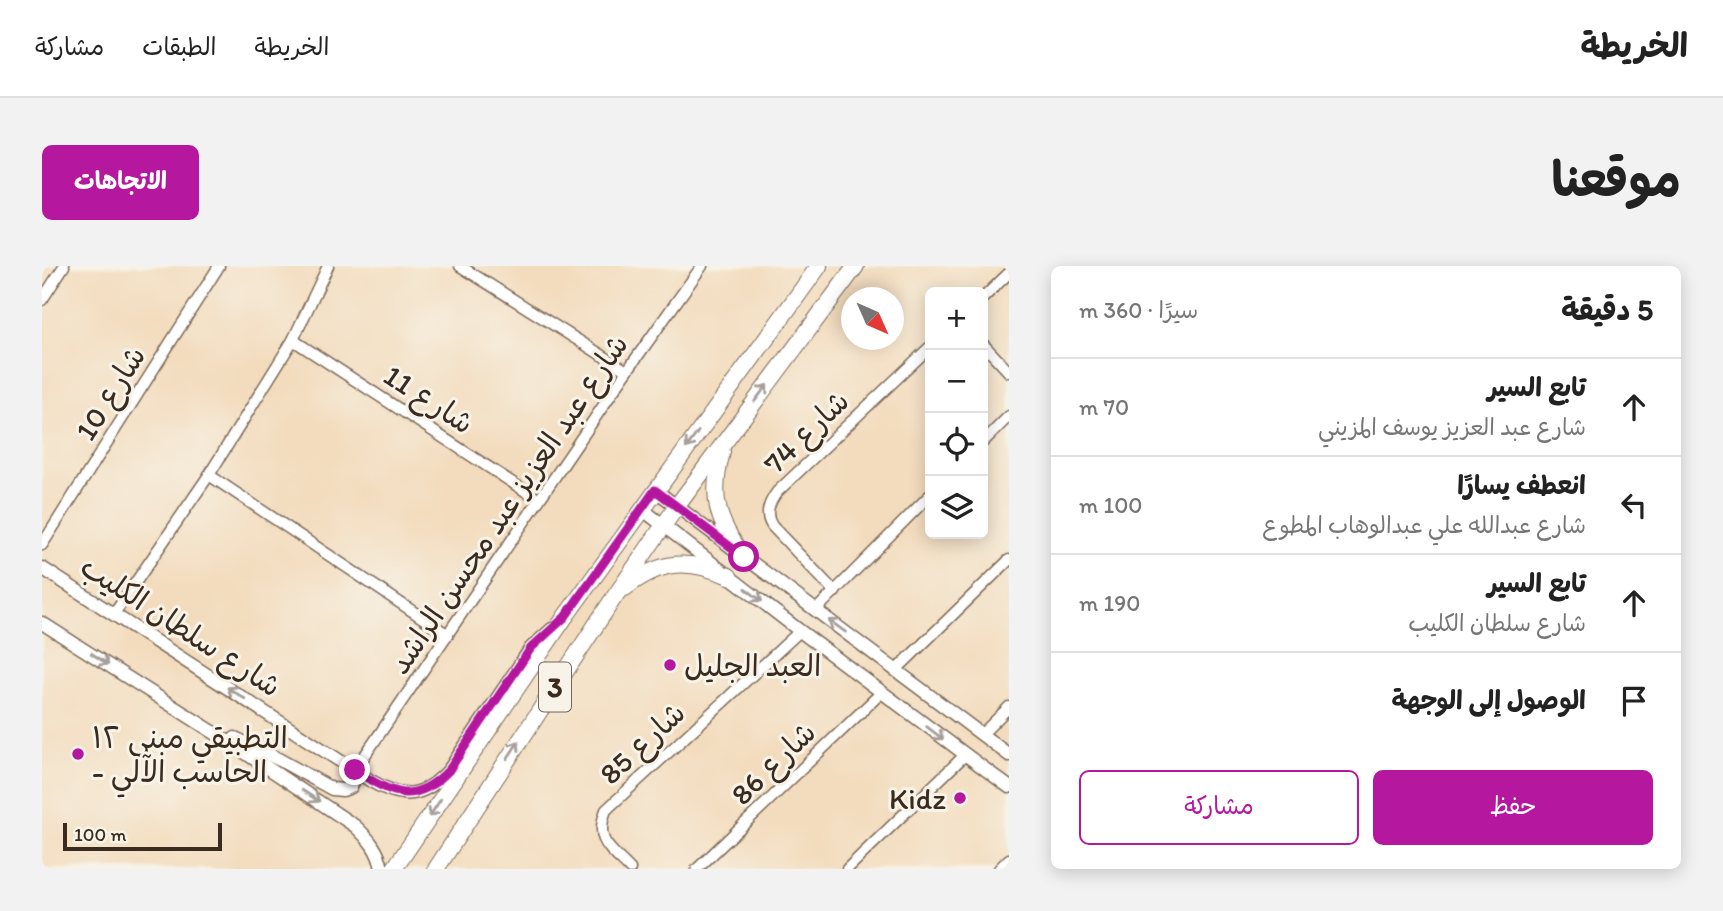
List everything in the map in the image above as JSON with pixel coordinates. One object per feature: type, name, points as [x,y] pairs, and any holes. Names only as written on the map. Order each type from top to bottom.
[{"type":"main road","name":"3","points":[[394,869],[565,617],[819,266]]},
{"type":"main road","name":"3","points":[[436,869],[677,506],[856,266]]},
{"type":"main road","points":[[733,431],[722,451],[716,473],[716,496],[720,518],[730,539],[744,557]]},
{"type":"main road","points":[[611,602],[627,586],[645,574],[666,566],[687,564],[709,567],[729,576]]},
{"type":"street","points":[[42,300],[64,266]]},
{"type":"street","name":"شارع 10","points":[[42,545],[219,266]]},
{"type":"street","points":[[114,614],[209,475],[293,340],[328,266]]},
{"type":"street","points":[[460,266],[627,371]]},
{"type":"street","name":"شارع عبد العزيز عبد محسن الراشد","points":[[355,770],[627,371],[702,266]]},
{"type":"street","points":[[988,293],[1009,273]]},
{"type":"street","name":"شارع 11","points":[[293,340],[539,500]]},
{"type":"street","points":[[988,349],[1009,372]]},
{"type":"street","name":"شارع 74","points":[[835,592],[772,526],[767,514],[771,500],[927,350]]},
{"type":"street","points":[[988,437],[1009,416]]},
{"type":"street","points":[[209,475],[448,635]]},
{"type":"street","points":[[655,490],[1009,755]]},
{"type":"street","points":[[816,610],[925,500]]},
{"type":"street","points":[[642,509],[800,631],[1007,784]]},
{"type":"street","points":[[897,670],[1009,560]]},
{"type":"street","name":"شارع سلطان الكليب","points":[[42,568],[380,786],[394,792],[410,794],[424,791],[436,784],[449,770],[531,648],[565,617]]},
{"type":"street","points":[[42,623],[355,826],[372,842],[382,869]]},
{"type":"street","name":"شارع 85","points":[[631,869],[602,837],[606,810],[800,631]]},
{"type":"street","points":[[861,676],[857,664],[860,659],[871,653],[877,655]]},
{"type":"street","name":"شارع 86","points":[[698,869],[882,692]]},
{"type":"street","points":[[982,734],[1009,707]]},
{"type":"street","points":[[183,714],[280,760],[332,789],[351,787],[355,770]]},
{"type":"street","points":[[847,869],[965,755]]},
{"type":"street","points":[[999,869],[1009,859]]},
{"type":"place","name":"العبد الجليل","points":[[670,665]]},
{"type":"place","name":"التطبيقي مبنى ١٢ - الحاسب الآلي","points":[[78,754]]},
{"type":"place","name":"Kidz","points":[[960,798]]},
{"type":"route","points":[[355,770],[394,792],[410,794],[424,791],[436,784],[467,745],[531,648],[565,617],[655,490],[744,557]]}]
